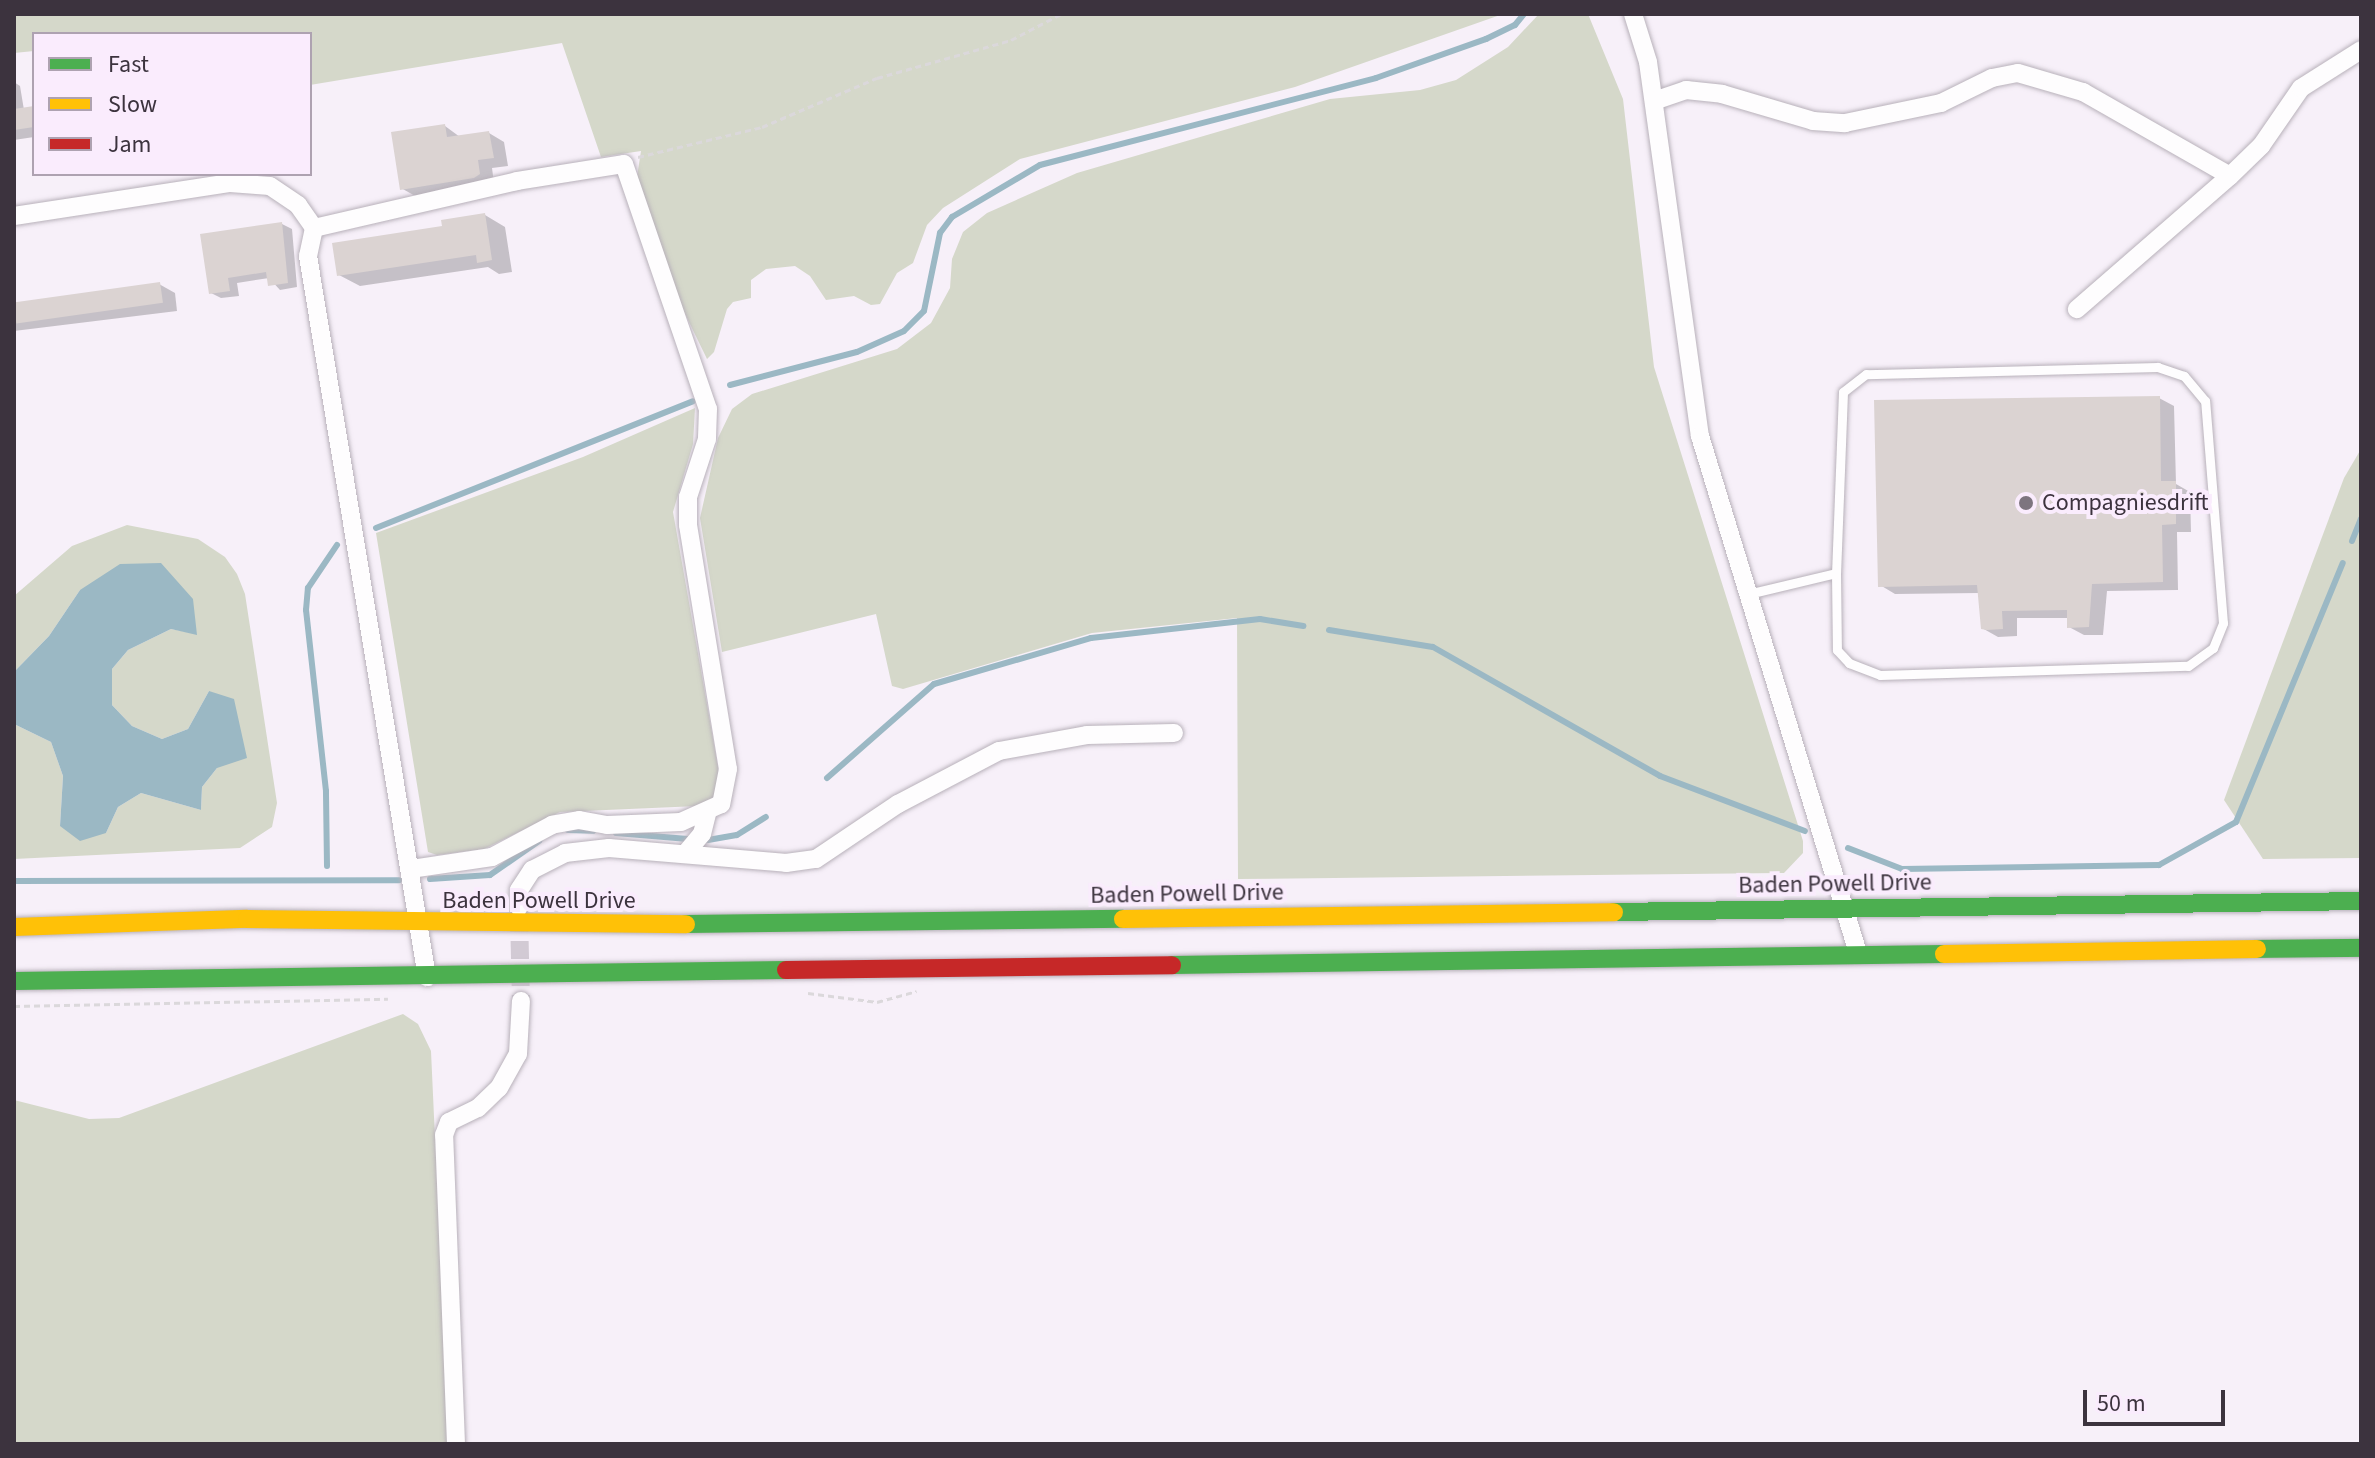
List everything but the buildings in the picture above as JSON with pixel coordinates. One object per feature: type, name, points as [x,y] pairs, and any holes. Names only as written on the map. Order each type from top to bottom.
[{"type":"main road","name":"Baden Powell Drive","points":[[14,927],[247,919],[420,925],[2361,901]]},
{"type":"main road","points":[[14,981],[2361,948]]},
{"type":"street","points":[[1633,14],[1654,101],[1691,391],[1745,595],[1858,953]]},
{"type":"street","points":[[2077,309],[2261,146],[2301,88],[2361,50]]},
{"type":"street","points":[[1654,101],[1686,90],[1722,94],[1813,121],[1845,123],[1941,103],[1992,78],[2018,73],[2083,92],[2230,176]]},
{"type":"street","points":[[314,228],[517,181],[624,164],[708,409],[707,439],[688,497],[688,525],[728,769],[721,804],[707,814],[681,822],[607,825],[579,820],[552,825],[492,857],[412,869]]},
{"type":"street","points":[[14,216],[230,183],[270,186],[298,205],[314,228],[308,256],[412,869],[427,977]]},
{"type":"street","points":[[519,907],[519,890],[532,870],[565,853],[609,848],[786,863],[816,859],[898,804],[999,751],[1087,735],[1174,733]]},
{"type":"street","points":[[685,854],[702,834],[707,814]]},
{"type":"street","points":[[456,1444],[444,1135],[449,1122],[478,1108],[499,1088],[518,1054],[521,1001]]},
{"type":"lane","points":[[2158,367],[2184,376],[2205,401],[2223,623],[2213,648],[2188,666],[1863,671],[1837,650],[1836,573],[1843,392],[1866,374],[2158,367]]},
{"type":"lane","points":[[1745,595],[1836,573]]},
{"type":"path","points":[[624,164],[643,154],[762,127],[877,78],[1011,40],[1061,14]]},
{"type":"shaded area","points":[[14,14],[1503,14],[1295,87],[1020,159],[943,208],[927,225],[913,263],[897,273],[880,304],[871,305],[854,296],[826,300],[810,276],[795,266],[766,269],[751,280],[751,298],[733,302],[727,309],[714,352],[707,359],[673,289],[637,177],[641,151],[601,157],[562,43],[312,85],[312,32],[32,32],[32,51],[14,53]]},
{"type":"shaded area","points":[[1539,14],[1588,14],[1623,99],[1654,367],[1803,841],[1803,853],[1784,873],[1238,879],[1237,618],[1092,633],[903,689],[892,686],[876,614],[722,652],[700,518],[718,438],[732,409],[752,394],[897,349],[931,323],[950,288],[952,259],[963,232],[987,213],[1077,173],[1330,99],[1420,90],[1456,80],[1508,47]]},
{"type":"shaded area","points":[[695,408],[693,444],[673,512],[720,778],[714,798],[698,806],[560,812],[484,849],[437,855],[428,852],[376,533],[583,457]]},
{"type":"shaded area","points":[[2361,449],[2361,858],[2263,859],[2224,800],[2344,478]]},
{"type":"shaded area","points":[[127,525],[198,539],[225,557],[237,574],[245,594],[277,803],[272,827],[240,848],[14,859],[14,724],[51,742],[63,776],[60,826],[106,833],[118,807],[141,793],[201,810],[202,787],[217,768],[209,691],[188,729],[162,739],[132,726],[112,705],[112,669],[128,650],[171,629],[197,634],[80,590],[49,636],[14,672],[14,596],[72,546]]},
{"type":"shaded area","points":[[403,1014],[418,1024],[431,1051],[449,1444],[14,1444],[14,1100],[89,1119],[119,1118]]},
{"type":"water","points":[[161,563],[193,599],[197,635],[171,629],[128,650],[112,669],[112,705],[132,726],[162,739],[188,729],[209,691],[234,699],[247,758],[217,768],[202,787],[201,810],[141,793],[118,807],[106,833],[80,841],[60,826],[63,776],[51,742],[14,724],[14,672],[49,636],[80,590],[120,564]]},
{"type":"waterway","points":[[730,385],[857,352],[904,331],[924,311],[940,233],[952,217],[1040,165],[1376,78],[1486,39],[1515,25],[1524,14]]},
{"type":"waterway","points":[[376,528],[693,401]]},
{"type":"waterway","points":[[2352,541],[2361,519]]},
{"type":"waterway","points":[[327,866],[326,791],[306,610],[308,588],[337,545]]},
{"type":"waterway","points":[[1848,848],[1902,869],[2159,865],[2236,822],[2343,563]]},
{"type":"waterway","points":[[827,778],[934,684],[1091,638],[1260,619],[1303,626]]},
{"type":"waterway","points":[[1329,630],[1433,647],[1660,776],[1805,831]]},
{"type":"waterway","points":[[708,840],[737,835],[766,817]]},
{"type":"waterway","points":[[568,830],[593,831]]},
{"type":"waterway","points":[[616,833],[688,839]]},
{"type":"waterway","points":[[430,879],[490,875],[539,841]]},
{"type":"waterway","points":[[14,881],[399,880]]},
{"type":"tunnel","points":[[519,914],[521,1001]]},
{"type":"traffic: fast","points":[[1614,912],[2361,901]]},
{"type":"traffic: fast","points":[[686,924],[1123,919]]},
{"type":"traffic: fast","points":[[2257,949],[2361,948]]},
{"type":"traffic: fast","points":[[1172,965],[1944,954]]},
{"type":"traffic: fast","points":[[14,981],[786,970]]},
{"type":"traffic: slow","points":[[1123,919],[1614,912]]},
{"type":"traffic: slow","points":[[14,927],[247,919],[686,924]]},
{"type":"traffic: slow","points":[[1944,954],[2257,949]]},
{"type":"traffic: jam","points":[[786,970],[1172,965]]},
{"type":"place","name":"Compagniesdrift","points":[[2026,503]]}]
